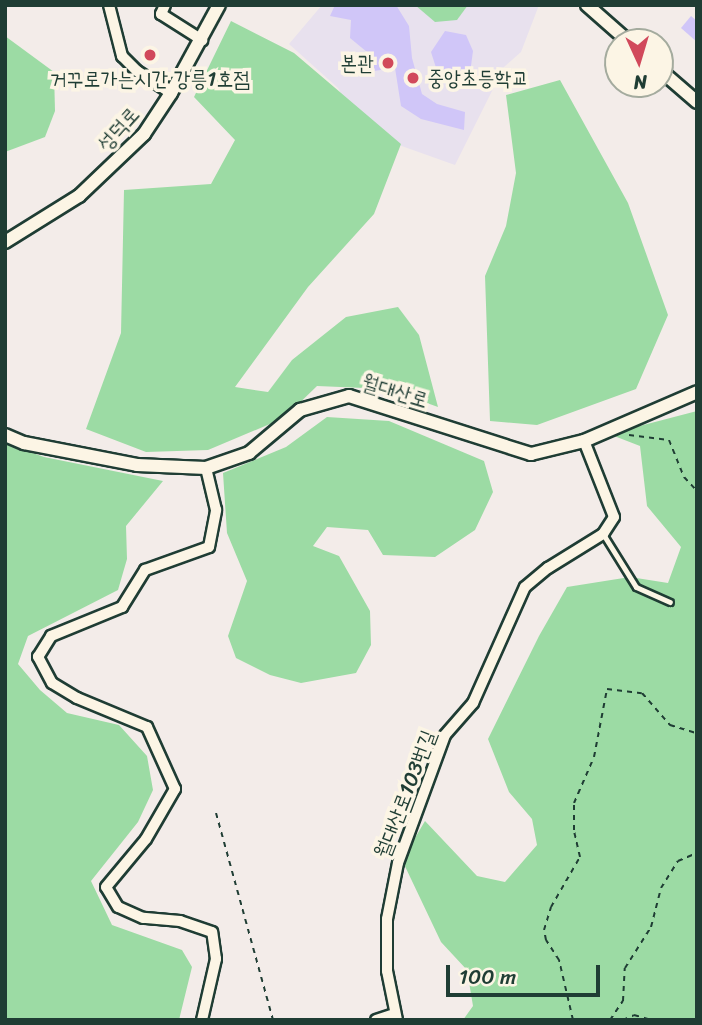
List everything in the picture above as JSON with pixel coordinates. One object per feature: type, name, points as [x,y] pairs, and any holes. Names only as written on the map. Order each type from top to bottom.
[{"type":"street","points":[[109,5],[122,56],[137,71],[171,93]]},
{"type":"street","points":[[165,5],[161,14],[202,40]]},
{"type":"street","name":"성덕로","points":[[5,242],[79,196],[144,134],[202,40],[219,5]]},
{"type":"street","points":[[587,5],[613,28]]},
{"type":"street","points":[[674,82],[697,102]]},
{"type":"street","name":"월대산로","points":[[5,435],[24,443],[137,465],[206,468],[249,453],[300,410],[349,396],[531,454],[584,440],[697,393]]},
{"type":"street","points":[[584,440],[614,517],[603,534]]},
{"type":"street","points":[[202,1020],[216,958],[212,932],[180,921],[143,918],[118,907],[106,887],[146,839],[175,789],[147,727],[77,698],[52,682],[38,657],[51,636],[122,607],[145,570],[209,547],[216,510],[206,468]]},
{"type":"street","name":"월대산로103번길","points":[[396,1017],[387,971],[387,919],[398,863],[445,735],[473,703],[525,587],[548,568],[603,534]]},
{"type":"street","points":[[376,1020],[396,1017]]},
{"type":"lane","points":[[603,534],[636,587],[670,602]]},
{"type":"path","points":[[626,435],[669,440],[684,477],[697,491]]},
{"type":"path","points":[[573,1020],[559,960],[545,940],[544,930],[551,907],[580,857],[574,830],[574,803],[594,757],[607,689],[642,693],[670,725],[697,733]]},
{"type":"path","points":[[216,813],[273,1020]]},
{"type":"path","points":[[610,1020],[623,1001],[625,968],[651,927],[661,888],[678,861],[697,853]]},
{"type":"path","points":[[623,1020],[634,1015],[652,1020]]},
{"type":"shaded area","name":"중앙초등학교","points":[[322,5],[539,5],[521,52],[504,67],[455,165],[382,139],[347,105],[338,88],[289,44]]},
{"type":"green space","points":[[415,5],[468,5],[457,20],[435,22]]},
{"type":"green space","points":[[231,21],[294,53],[401,144],[374,214],[308,287],[235,387],[268,392],[292,360],[346,317],[398,307],[419,335],[438,407],[388,389],[317,386],[284,418],[208,450],[146,452],[86,429],[121,333],[124,190],[211,184],[235,140],[194,97]]},
{"type":"green space","points":[[5,36],[54,72],[55,111],[45,137],[5,152]]},
{"type":"green space","points":[[560,80],[628,203],[668,315],[636,389],[537,425],[490,421],[485,276],[506,226],[516,173],[506,95]]},
{"type":"green space","points":[[697,411],[697,1020],[463,1020],[473,1006],[467,970],[441,942],[402,860],[425,821],[477,876],[505,882],[537,845],[532,819],[509,792],[488,739],[539,636],[567,587],[630,577],[668,583],[681,547],[647,506],[640,446],[609,434]]},
{"type":"green space","points":[[327,417],[389,421],[484,461],[493,492],[475,530],[435,557],[383,555],[368,530],[327,527],[313,546],[339,556],[370,611],[371,645],[356,673],[301,683],[270,675],[236,658],[228,636],[247,581],[227,533],[223,473],[286,447]]},
{"type":"green space","points":[[5,443],[44,457],[163,481],[126,526],[127,559],[118,590],[28,636],[18,664],[40,690],[67,713],[119,725],[147,756],[153,790],[138,822],[91,881],[112,925],[182,950],[192,967],[179,1020],[5,1020]]},
{"type":"building","name":"본관","points":[[335,5],[396,5],[409,26],[412,58],[422,94],[437,104],[465,112],[464,130],[421,119],[401,106],[395,68],[359,73],[367,52],[350,38],[351,20],[330,16]]},
{"type":"building","points":[[691,16],[697,21],[697,42],[681,28]]},
{"type":"building","points":[[445,31],[466,35],[473,51],[470,73],[458,83],[438,74],[431,52]]},
{"type":"place","name":"거꾸로가는시간 강릉1호점","points":[[150,55]]},
{"type":"place","name":"본관","points":[[388,63]]},
{"type":"place","name":"중앙초등학교","points":[[413,78]]}]
